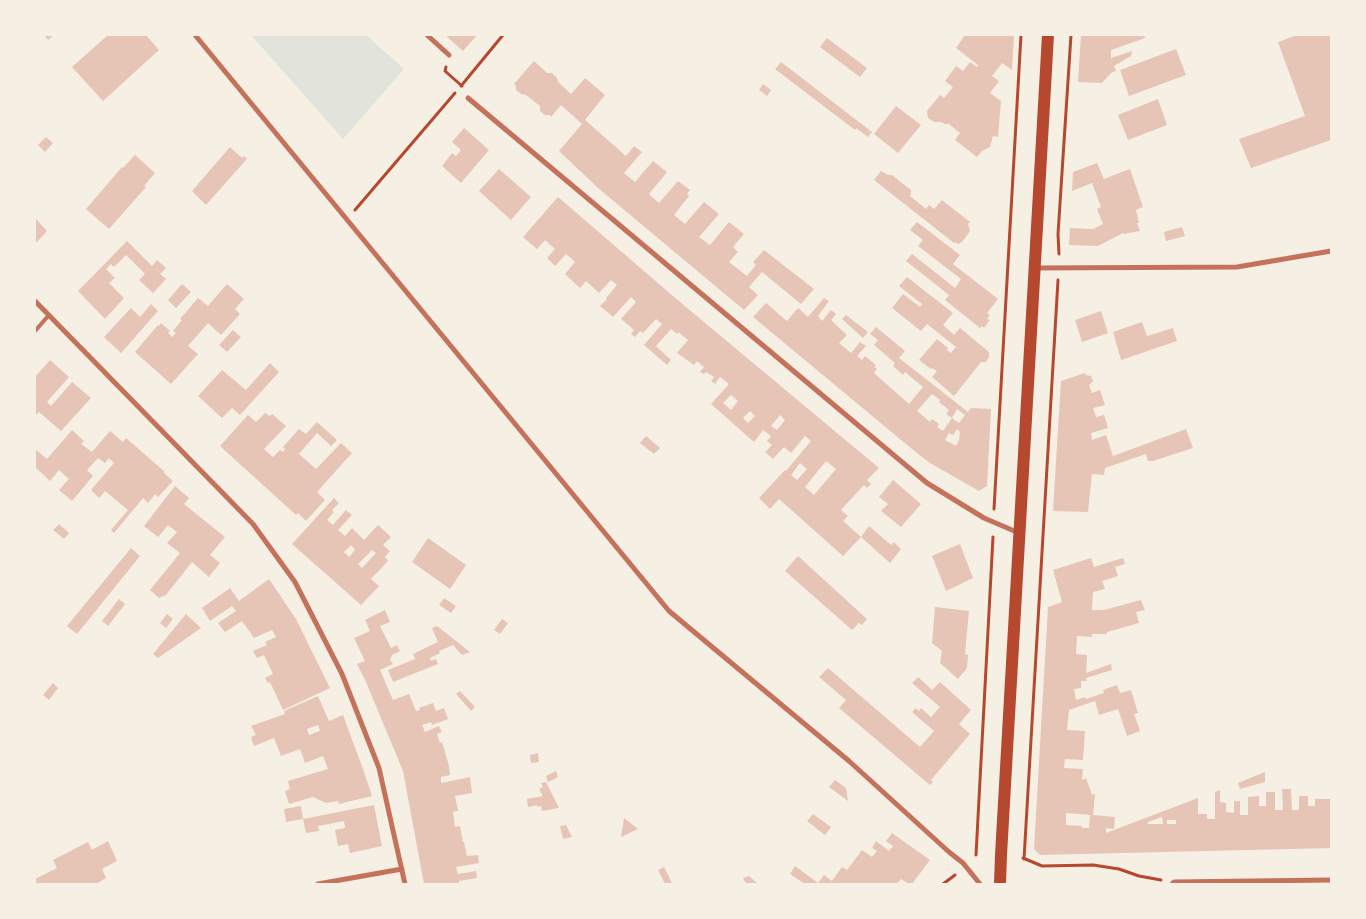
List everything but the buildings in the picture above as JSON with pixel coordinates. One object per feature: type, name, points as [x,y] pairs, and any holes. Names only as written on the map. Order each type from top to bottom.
[{"type":"main road","points":[[1000,884],[1000,855],[1048,35]]},
{"type":"street","points":[[195,35],[669,611],[849,761],[963,864],[980,884]]},
{"type":"street","points":[[427,35],[449,55]]},
{"type":"street","points":[[468,98],[927,483],[984,518],[1020,533]]},
{"type":"street","points":[[1035,268],[1237,267],[1331,251]]},
{"type":"street","points":[[35,301],[253,524],[295,582],[342,674],[379,768],[405,884]]},
{"type":"street","points":[[318,884],[402,869]]},
{"type":"street","points":[[1173,883],[1331,880]]},
{"type":"lane","points":[[35,331],[49,315]]},
{"type":"path","points":[[347,220],[503,35]]},
{"type":"path","points":[[976,855],[1021,35]]},
{"type":"path","points":[[1071,35],[1058,234],[1059,254],[1024,859],[1042,866],[1092,865],[1119,869],[1139,876],[1173,883]]},
{"type":"path","points":[[449,55],[445,71],[462,85],[468,98]]},
{"type":"path","points":[[943,884],[954,877]]},
{"type":"shaded area","points":[[251,35],[366,35],[404,69],[343,139]]}]
